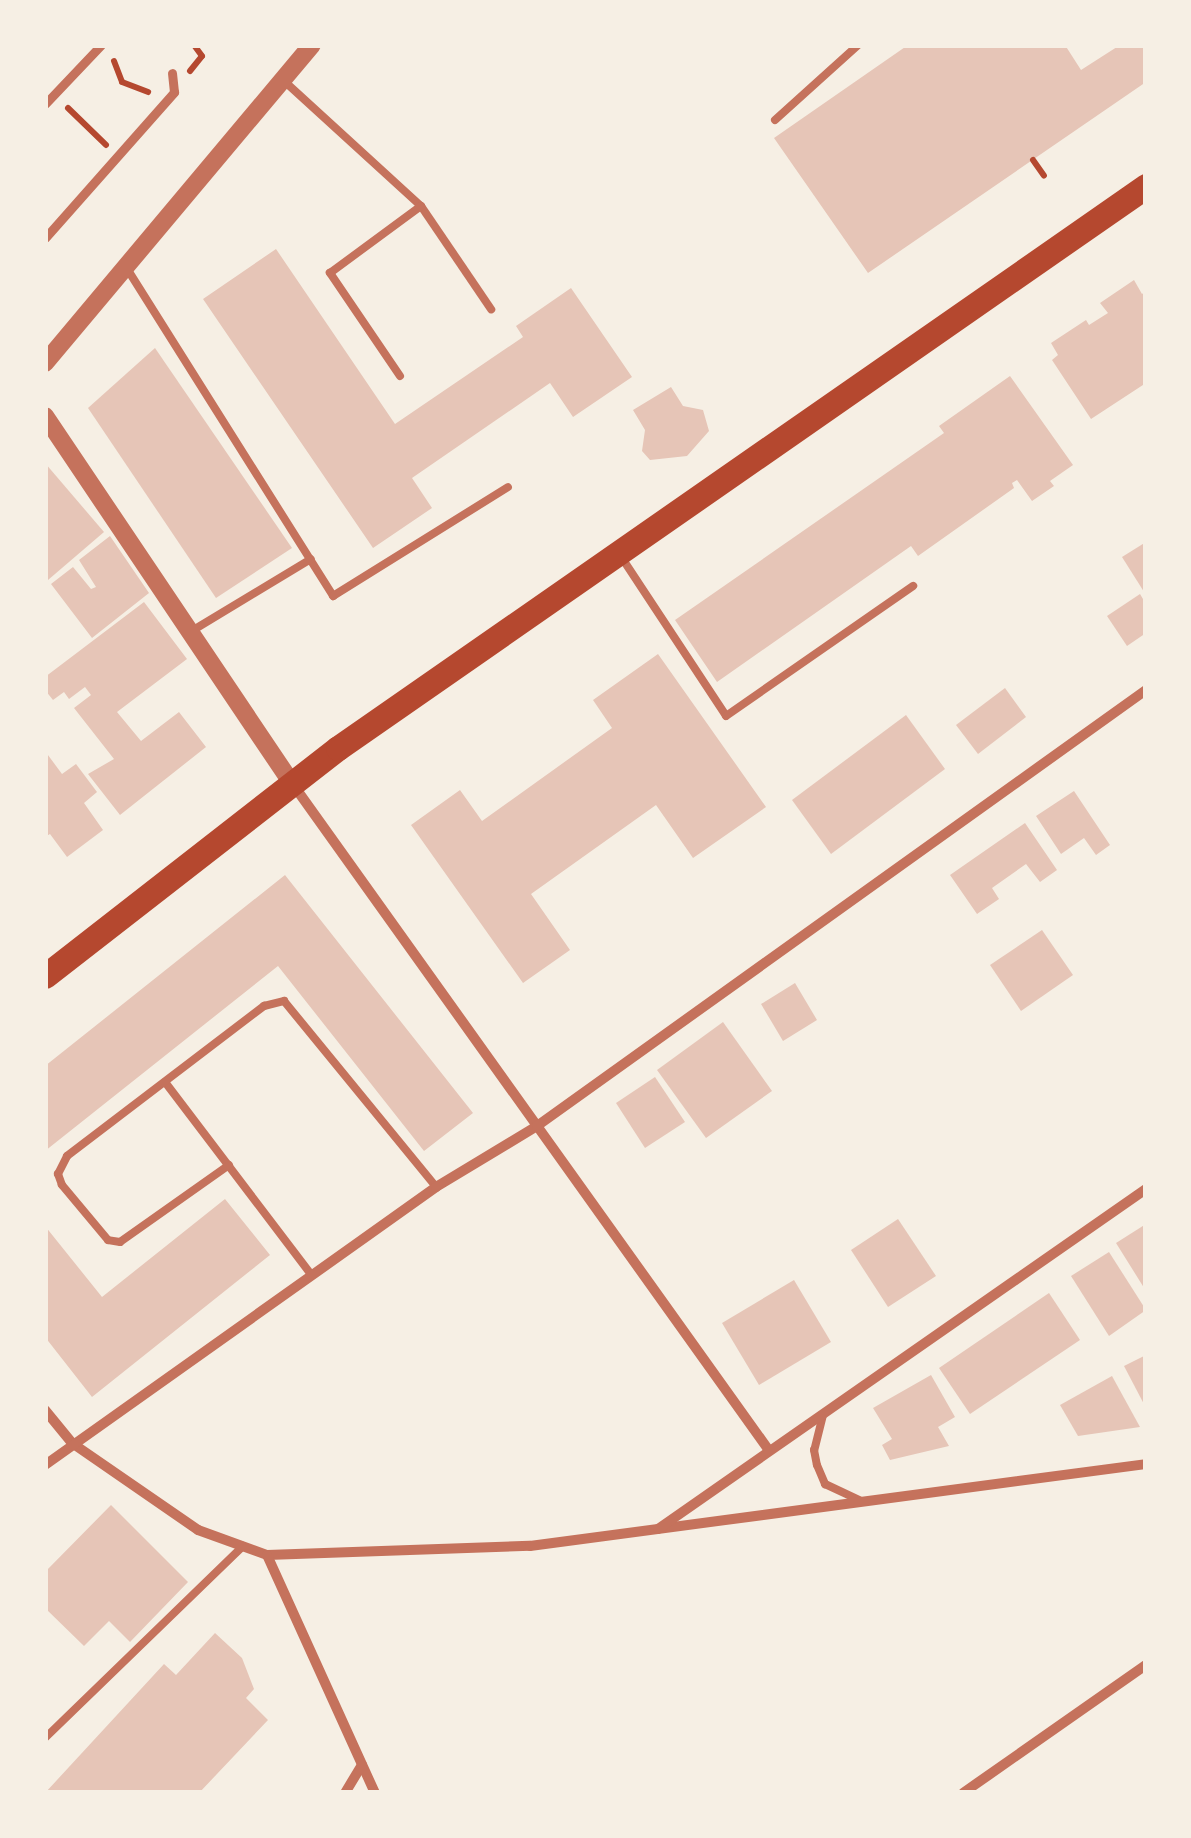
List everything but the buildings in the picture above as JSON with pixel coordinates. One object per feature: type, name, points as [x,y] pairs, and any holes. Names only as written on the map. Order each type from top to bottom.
[{"type":"main road","points":[[45,976],[291,782],[617,550],[1146,186]]},
{"type":"street","points":[[45,104],[101,45]]},
{"type":"street","points":[[45,363],[312,45]]},
{"type":"street","points":[[45,238],[174,92],[172,73]]},
{"type":"street","points":[[45,416],[291,782],[768,1449]]},
{"type":"street","points":[[45,1465],[436,1187],[537,1126],[1146,690]]},
{"type":"street","points":[[657,1529],[1146,1189]]},
{"type":"street","points":[[45,1410],[72,1443],[198,1530],[267,1556],[530,1546],[1146,1464]]},
{"type":"street","points":[[267,1556],[376,1793]]},
{"type":"street","points":[[963,1793],[1146,1665]]},
{"type":"street","points":[[345,1793],[362,1765]]},
{"type":"lane","points":[[776,120],[858,45]]},
{"type":"lane","points":[[282,80],[421,206],[491,309]]},
{"type":"lane","points":[[400,376],[330,273],[421,206]]},
{"type":"lane","points":[[126,268],[333,596],[508,487]]},
{"type":"lane","points":[[617,550],[726,716],[913,586]]},
{"type":"lane","points":[[190,632],[311,559]]},
{"type":"lane","points":[[229,1165],[120,1242],[108,1240],[62,1185],[59,1165],[264,1006],[284,1001],[436,1187]]},
{"type":"lane","points":[[165,1082],[311,1274]]},
{"type":"lane","points":[[824,1410],[814,1450],[817,1466],[825,1484],[864,1502]]},
{"type":"lane","points":[[45,1738],[243,1546]]},
{"type":"path","points":[[116,53],[116,73],[140,92],[159,88],[172,73]]},
{"type":"path","points":[[54,94],[118,156]]},
{"type":"path","points":[[1033,160],[1044,176]]}]
